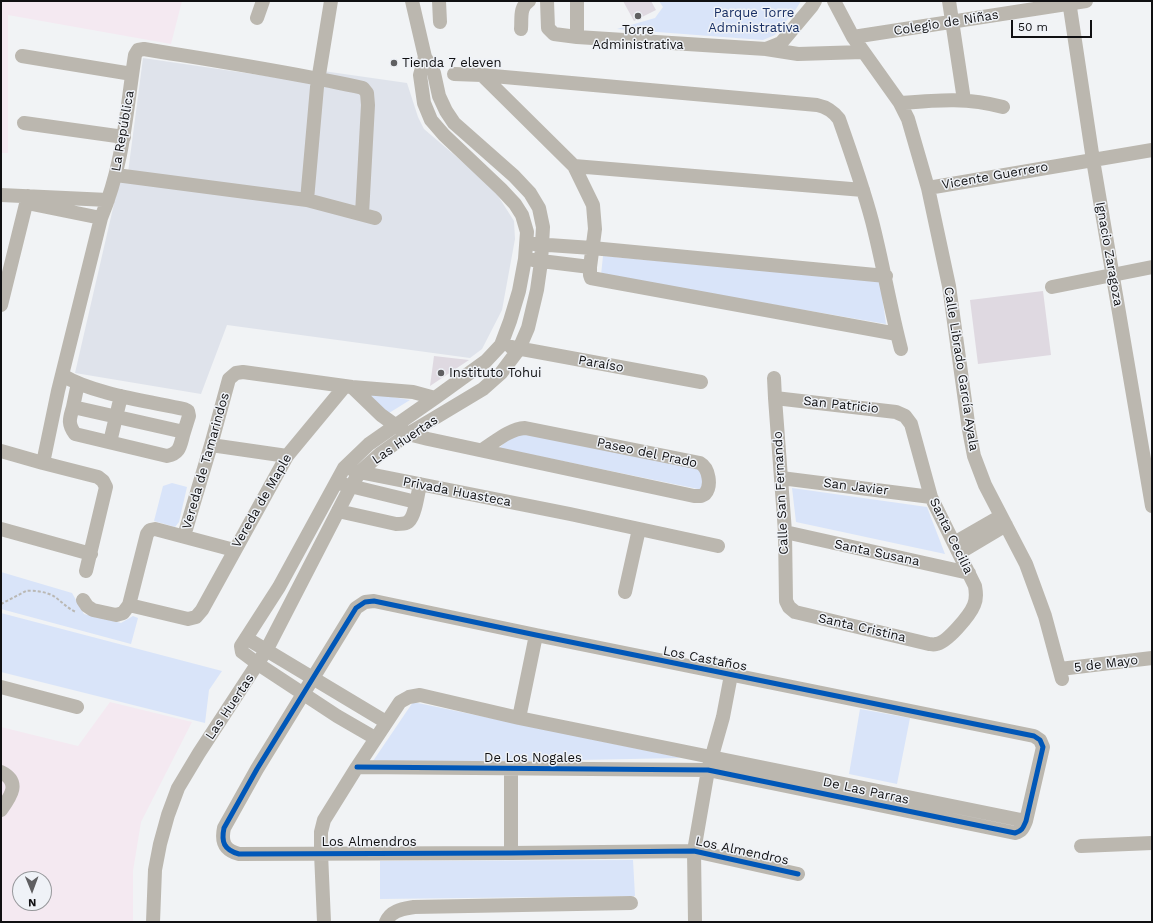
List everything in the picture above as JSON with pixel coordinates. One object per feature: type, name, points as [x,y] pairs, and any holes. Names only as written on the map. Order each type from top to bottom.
[{"type":"street","points":[[257,18],[263,1]]},
{"type":"street","points":[[116,175],[307,200],[318,78],[331,1]]},
{"type":"street","name":"Las Huertas","points":[[153,922],[155,870],[168,815],[178,788],[267,649],[351,486],[360,472],[380,454],[408,434],[483,389],[501,373],[519,349],[528,328],[537,290],[541,262],[543,227],[539,208],[530,193],[514,176],[454,123],[446,111],[440,96],[434,73],[425,57],[412,1]]},
{"type":"street","points":[[439,1],[440,22]]},
{"type":"street","points":[[522,29],[522,7],[529,1]]},
{"type":"street","points":[[547,1],[548,24],[550,31],[554,34],[577,37],[766,49],[798,54],[863,52]]},
{"type":"street","points":[[577,1],[577,37]]},
{"type":"street","points":[[766,49],[782,43],[815,1]]},
{"type":"street","name":"Vicente Guerrero","points":[[834,1],[853,37],[900,103],[908,119],[928,188],[1152,150]]},
{"type":"street","points":[[949,1],[964,100]]},
{"type":"street","name":"Colegio de Niñas","points":[[853,37],[1069,2],[1086,1]]},
{"type":"street","name":"Ignacio Zaragoza","points":[[1069,2],[1093,160],[1149,473],[1152,506]]},
{"type":"street","name":"La República","points":[[43,463],[62,375],[101,218],[116,175],[124,137],[135,55],[138,50],[144,49],[318,78],[363,88],[367,93],[368,105],[368,216],[307,200]]},
{"type":"street","points":[[22,56],[132,74]]},
{"type":"street","name":"Las Huertas","points":[[258,664],[242,652],[241,646],[279,587],[344,468],[369,444],[486,360],[501,345],[517,299],[525,259],[527,232],[522,215],[515,204],[501,189],[444,135],[431,120],[424,103],[420,75],[425,57]]},
{"type":"street","points":[[454,74],[482,75],[826,107],[834,112],[839,119],[863,190],[886,276],[901,349]]},
{"type":"street","points":[[482,75],[574,166],[592,205],[595,229],[590,275],[594,279],[897,334]]},
{"type":"street","points":[[900,103],[964,100],[985,102],[1003,107]]},
{"type":"street","points":[[24,123],[124,137]]},
{"type":"street","points":[[574,166],[863,190]]},
{"type":"street","name":"Calle Librado García Ayala","points":[[928,188],[949,286],[974,456],[985,485],[1026,564],[1045,616],[1061,674]]},
{"type":"street","points":[[4,195],[27,199],[101,218]]},
{"type":"street","points":[[27,199],[108,200]]},
{"type":"street","points":[[1,305],[5,274],[27,199]]},
{"type":"street","points":[[526,244],[592,248],[886,276]]},
{"type":"street","points":[[525,259],[590,267]]},
{"type":"street","points":[[1052,287],[1152,267]]},
{"type":"street","name":"Paraíso","points":[[501,345],[701,382]]},
{"type":"street","name":"Vereda de Tamarindos","points":[[129,605],[147,534],[150,530],[155,529],[184,536],[212,445],[229,379],[236,373],[243,372],[348,386]]},
{"type":"street","points":[[62,375],[78,384],[121,396],[184,408],[188,411],[189,416],[179,451],[174,455],[167,456],[75,434],[71,428],[70,420],[78,384]]},
{"type":"street","name":"Calle San Fernando","points":[[774,378],[785,532],[786,601],[789,608]]},
{"type":"street","points":[[348,386],[413,392],[435,398]]},
{"type":"street","name":"Paseo del Prado","points":[[348,386],[382,415],[408,434],[694,496],[701,496],[705,494],[708,491],[709,486],[706,470],[700,463],[524,428],[511,431],[482,450]]},
{"type":"street","name":"Vereda de Maple","points":[[129,605],[188,619],[196,617],[202,610],[287,456],[348,386]]},
{"type":"street","points":[[110,442],[121,396]]},
{"type":"street","name":"San Patricio","points":[[775,398],[896,412],[905,416]]},
{"type":"street","points":[[73,406],[184,432]]},
{"type":"street","name":"Santa Cecilia","points":[[905,416],[911,424],[931,497],[976,586],[977,595],[965,620],[953,633],[937,644]]},
{"type":"street","points":[[212,445],[287,456]]},
{"type":"street","points":[[1,451],[98,477],[103,481],[106,487],[86,572]]},
{"type":"street","name":"Privada Huasteca","points":[[344,468],[718,546]]},
{"type":"street","name":"San Javier","points":[[781,478],[931,497]]},
{"type":"street","points":[[336,482],[416,502]]},
{"type":"street","points":[[338,511],[396,524],[403,524],[409,522],[413,516],[420,484]]},
{"type":"street","points":[[956,548],[1004,521]]},
{"type":"street","points":[[1,529],[91,554]]},
{"type":"street","points":[[625,592],[638,529]]},
{"type":"street","name":"Santa Susana","points":[[785,532],[969,573]]},
{"type":"street","points":[[184,536],[234,550]]},
{"type":"street","points":[[83,600],[87,606],[93,610],[116,616],[124,613],[129,605]]},
{"type":"street","name":"Los Castaños","points":[[365,602],[374,601],[1034,736],[1040,740],[1042,747],[1023,826]]},
{"type":"street","name":"Los Almendros","points":[[365,602],[356,608],[257,769],[224,828],[222,836],[224,844],[230,851],[239,854],[694,851],[798,874]]},
{"type":"street","name":"Santa Cristina","points":[[789,608],[795,612],[937,644]]},
{"type":"street","points":[[519,718],[536,635]]},
{"type":"street","points":[[246,638],[267,649],[386,722],[356,767],[324,820],[321,832],[324,922]]},
{"type":"street","name":"5 de Mayo","points":[[1061,674],[1152,658]]},
{"type":"street","points":[[258,664],[337,716],[375,738]]},
{"type":"street","points":[[695,922],[694,851],[710,763],[731,675]]},
{"type":"street","points":[[1,687],[78,707]]},
{"type":"street","name":"De Los Nogales","points":[[386,722],[400,702],[409,696],[420,695],[710,763]]},
{"type":"street","name":"De Los Nogales","points":[[356,767],[511,769],[710,763]]},
{"type":"street","name":"De Las Parras","points":[[710,763],[1015,833],[1023,826]]},
{"type":"street","points":[[511,769],[511,853]]},
{"type":"street","points":[[1,772],[9,776],[13,789],[1,810]]},
{"type":"street","points":[[1081,846],[1152,843]]},
{"type":"street","points":[[386,922],[389,916],[399,909],[414,907],[631,903]]},
{"type":"path","points":[[1,604],[26,591],[30,591],[46,593],[55,597],[67,608],[79,613],[93,610]]},
{"type":"shaded area","points":[[1,1],[182,1],[171,44],[8,15],[8,153],[1,153]]},
{"type":"shaded area","points":[[143,58],[321,84],[323,71],[407,83],[418,117],[424,129],[493,188],[514,221],[515,239],[502,310],[482,349],[470,358],[227,325],[201,394],[75,373],[119,182],[127,180]]},
{"type":"shaded area","points":[[110,702],[192,722],[141,822],[133,871],[133,922],[1,922],[1,727],[78,746]]},
{"type":"green space","name":"Parque Torre Administrativa","points":[[659,1],[801,1],[775,35],[763,40],[617,29],[655,18],[663,7]]},
{"type":"green space","points":[[603,256],[880,281],[886,324],[601,275]]},
{"type":"green space","points":[[362,392],[410,400],[389,413]]},
{"type":"green space","points":[[517,431],[702,468],[703,490],[499,448]]},
{"type":"green space","points":[[172,483],[187,487],[179,522],[175,527],[154,521],[163,486]]},
{"type":"green space","points":[[792,488],[927,507],[945,554],[796,522]]},
{"type":"green space","points":[[1,572],[72,593],[84,614],[121,623],[133,616],[138,618],[131,644],[1,609]]},
{"type":"green space","points":[[1,613],[222,671],[209,690],[205,723],[1,672]]},
{"type":"green space","points":[[413,702],[682,758],[371,764]]},
{"type":"green space","points":[[860,709],[910,718],[897,784],[849,774]]},
{"type":"green space","points":[[633,860],[635,896],[380,899],[380,861]]},
{"type":"building","name":"Torre Administrativa","points":[[623,1],[651,1],[656,10],[634,21]]},
{"type":"building","points":[[1043,291],[1051,355],[978,364],[970,300]]},
{"type":"building","name":"Instituto Tohui","points":[[434,356],[469,360],[430,386]]},
{"type":"cycle path","points":[[357,767],[708,770],[1015,833],[1022,829],[1026,821],[1043,747],[1040,740],[1034,736],[374,601],[365,602],[356,608],[257,769],[224,828],[223,833],[223,841],[227,848],[239,854],[694,851],[798,874]]},
{"type":"place","name":"Torre Administrativa","points":[[638,16]]},
{"type":"place","name":"Tienda 7 eleven","points":[[394,63]]},
{"type":"place","name":"Instituto Tohui","points":[[441,373]]}]
